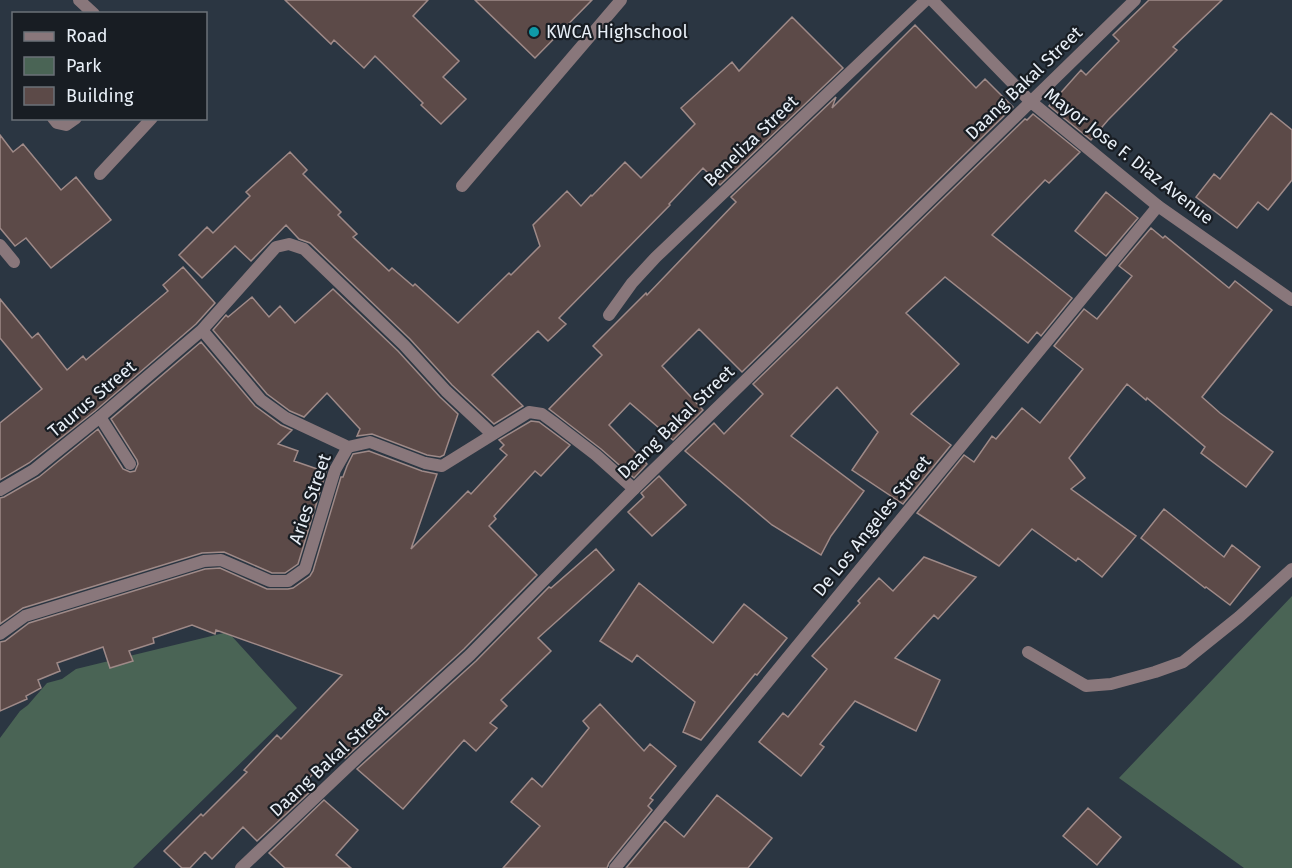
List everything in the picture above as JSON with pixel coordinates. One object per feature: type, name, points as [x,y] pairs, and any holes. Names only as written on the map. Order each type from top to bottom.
[{"type":"street","points":[[79,0],[91,12]]},
{"type":"street","points":[[462,186],[621,0]]},
{"type":"street","name":"Beneliza Street","points":[[609,315],[632,283],[656,257],[926,0]]},
{"type":"street","name":"Mayor Jose F. Diaz Avenue","points":[[932,0],[1030,101],[1158,206],[1292,300]]},
{"type":"street","name":"Daang Bakal Street","points":[[241,868],[470,655],[633,489],[1135,0]]},
{"type":"street","points":[[55,120],[66,125],[73,120]]},
{"type":"street","points":[[100,174],[150,120]]},
{"type":"street","name":"De Los Angeles Street","points":[[615,868],[1158,206]]},
{"type":"street","name":"Taurus Street","points":[[0,490],[33,470],[100,417],[202,330],[276,247],[289,244],[304,249],[492,434]]},
{"type":"street","points":[[0,245],[14,261]]},
{"type":"street","points":[[202,330],[261,400],[286,418],[348,447]]},
{"type":"street","name":"Aries Street","points":[[0,634],[25,616],[204,561],[221,560],[270,580],[288,581],[305,569],[335,470],[348,447],[370,442],[425,463],[442,466],[529,412],[542,414],[596,455],[633,489]]},
{"type":"street","points":[[100,417],[130,464]]},
{"type":"street","points":[[1028,652],[1086,686],[1111,684],[1155,672],[1183,662],[1239,617],[1292,569]]},
{"type":"green space","points":[[1292,596],[1292,868],[1244,868],[1119,778]]},
{"type":"green space","points":[[228,632],[297,708],[133,868],[0,868],[0,738],[20,711],[47,683],[62,679],[76,669]]},
{"type":"building","points":[[285,0],[428,0],[413,16],[459,61],[443,77],[466,99],[441,124],[375,56],[364,68],[334,40],[331,44]]},
{"type":"building","name":"KWCA Highschool","points":[[475,0],[592,0],[535,58]]},
{"type":"building","points":[[1149,0],[1222,0],[1173,47],[1177,50],[1091,140],[1049,106],[1081,70],[1086,75],[1119,41],[1113,35]]},
{"type":"building","points":[[792,17],[843,68],[720,185],[703,168],[670,205],[559,318],[566,324],[548,341],[538,331],[492,375],[523,406],[494,424],[310,243],[299,239],[286,225],[251,261],[235,246],[202,278],[179,255],[207,227],[213,233],[250,196],[246,192],[290,152],[307,170],[303,174],[341,212],[338,215],[357,234],[353,237],[389,271],[392,268],[413,286],[415,284],[458,323],[540,246],[533,225],[567,191],[581,206],[625,162],[641,178],[695,124],[681,108],[732,62],[739,71]]},
{"type":"building","points":[[915,25],[976,88],[985,79],[1013,107],[742,372],[699,329],[662,366],[703,410],[673,440],[630,403],[609,425],[647,464],[634,478],[549,409],[602,355],[593,346],[646,293],[647,295],[736,202],[731,197],[836,97],[832,108]]},
{"type":"building","points":[[1271,113],[1292,130],[1292,180],[1268,210],[1258,202],[1237,228],[1196,197],[1214,174],[1220,179]]},
{"type":"building","points":[[1033,114],[1080,152],[1049,183],[1045,180],[992,235],[1072,298],[1041,336],[1037,332],[1028,343],[945,277],[906,313],[959,364],[911,414],[951,445],[903,504],[852,470],[878,432],[837,387],[791,436],[864,491],[831,536],[821,555],[772,525],[685,451],[714,423],[724,434],[763,394],[753,384],[1025,119],[1027,120]]},
{"type":"building","points":[[0,135],[13,152],[23,144],[61,190],[76,177],[111,220],[51,268],[26,238],[15,246],[0,228]]},
{"type":"building","points":[[1106,192],[1138,218],[1106,256],[1075,231]]},
{"type":"building","points":[[1151,228],[1163,238],[1165,236],[1229,288],[1235,281],[1272,310],[1202,397],[1273,452],[1246,487],[1201,453],[1205,447],[1127,384],[1069,458],[1085,478],[1071,489],[1136,536],[1102,577],[1078,558],[1076,561],[1032,529],[999,566],[917,513],[964,455],[974,462],[992,436],[996,439],[1022,408],[1040,423],[1083,369],[1054,346],[1084,309],[1097,319],[1132,276],[1119,266]]},
{"type":"building","points":[[183,267],[215,303],[196,324],[95,411],[29,463],[0,480],[0,423],[42,389],[0,338],[0,299],[32,338],[38,333],[67,370],[83,356],[86,360],[168,291],[163,285]]},
{"type":"building","points":[[333,289],[398,351],[458,414],[444,455],[440,457],[427,455],[372,434],[357,436],[360,429],[327,393],[304,417],[290,411],[267,394],[213,330],[226,315],[228,317],[252,297],[269,317],[280,306],[295,323]]},
{"type":"building","points":[[201,342],[255,406],[292,430],[278,444],[298,451],[294,461],[326,472],[298,564],[285,573],[272,573],[224,552],[202,553],[23,608],[0,624],[0,498],[39,477],[98,429],[123,469],[130,472],[135,471],[137,460],[111,419]]},
{"type":"building","points":[[531,421],[539,422],[570,445],[541,476],[535,471],[494,516],[496,519],[489,526],[537,575],[464,649],[345,758],[336,751],[304,783],[312,790],[257,841],[243,827],[212,859],[205,852],[190,868],[182,868],[164,851],[247,772],[244,770],[277,735],[281,739],[342,675],[216,630],[215,634],[192,625],[153,638],[154,643],[129,651],[133,661],[110,668],[103,647],[57,663],[60,671],[38,680],[41,688],[26,696],[27,699],[0,711],[0,642],[5,641],[29,623],[205,569],[220,568],[267,589],[293,588],[310,576],[313,571],[341,477],[353,454],[369,451],[422,471],[437,474],[411,549],[468,491],[471,494],[507,455],[500,449],[504,445],[499,440]]},
{"type":"building","points":[[659,476],[686,505],[652,536],[628,512],[644,497],[641,493]]},
{"type":"building","points":[[1164,509],[1224,557],[1232,545],[1260,567],[1230,605],[1141,538]]},
{"type":"building","points":[[596,549],[614,570],[538,638],[551,651],[501,700],[507,706],[490,723],[497,728],[476,751],[464,740],[403,809],[357,769],[476,661],[549,587],[551,588]]},
{"type":"building","points":[[924,557],[976,577],[938,619],[934,615],[895,658],[940,680],[916,731],[855,701],[820,744],[824,747],[801,776],[759,742],[783,713],[788,717],[827,669],[812,656],[860,603],[858,601],[879,578],[893,591]]},
{"type":"building","points":[[639,583],[713,643],[744,604],[787,638],[701,740],[683,732],[695,702],[637,655],[632,662],[600,641]]},
{"type":"building","points":[[600,704],[644,751],[650,744],[676,766],[650,798],[653,800],[648,806],[652,810],[607,868],[503,868],[540,826],[511,802],[532,778],[542,787],[589,728],[583,721]]},
{"type":"building","points":[[717,795],[772,838],[748,868],[626,868],[665,821],[684,837]]},
{"type":"building","points":[[324,800],[358,830],[336,855],[351,868],[285,868],[269,853]]},
{"type":"building","points":[[1088,808],[1121,837],[1097,865],[1063,836]]},
{"type":"place","name":"KWCA Highschool","points":[[534,32]]}]
